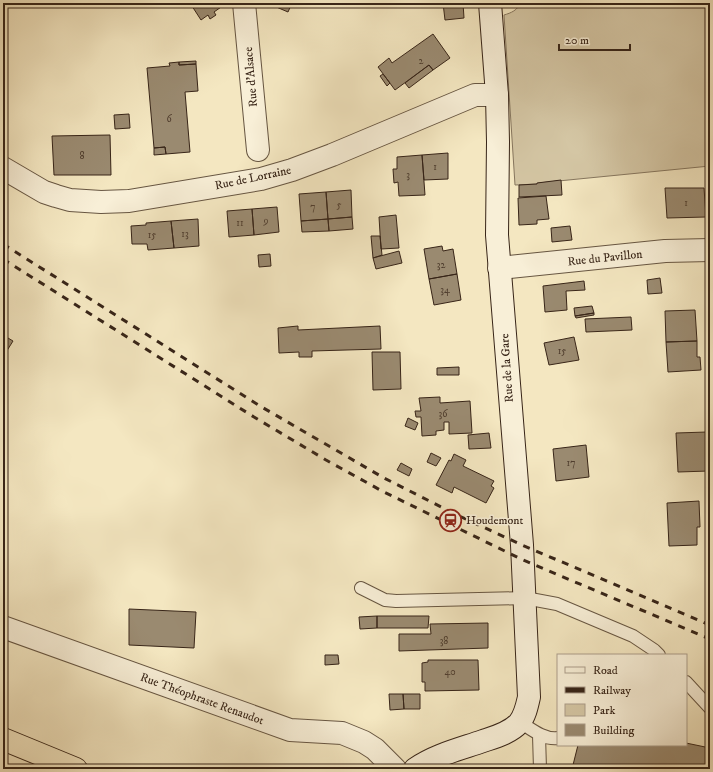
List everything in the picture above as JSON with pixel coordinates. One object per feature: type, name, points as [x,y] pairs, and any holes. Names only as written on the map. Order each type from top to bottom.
[{"type":"highway","points":[[3,739],[76,769]]},
{"type":"street","name":"Rue d'Alsace","points":[[244,3],[258,150]]},
{"type":"street","name":"Rue de la Gare","points":[[490,3],[498,142],[497,235],[518,492],[525,598],[529,697],[525,714],[516,725]]},
{"type":"street","name":"Rue de Lorraine","points":[[3,168],[44,192],[70,200],[100,202],[129,201],[261,179],[292,170],[332,155],[475,95],[496,95]]},
{"type":"street","name":"Rue du Pavillon","points":[[500,268],[665,251],[710,250]]},
{"type":"street","name":"Rue Théophraste Renaudot","points":[[3,627],[290,730],[342,733],[375,748],[395,769]]},
{"type":"street","points":[[415,769],[434,758],[496,736],[516,725]]},
{"type":"lane","points":[[361,588],[385,600],[396,601],[525,598],[557,604],[633,636],[658,654]]},
{"type":"lane","points":[[687,683],[710,708]]},
{"type":"lane","points":[[516,725],[552,739],[557,738]]},
{"type":"lane","points":[[539,734],[540,769]]},
{"type":"green space","points":[[520,3],[710,3],[710,166],[515,185],[504,15],[518,8]]},
{"type":"building","points":[[190,3],[223,3],[224,5],[214,12],[216,15],[210,19],[208,15],[201,20]]},
{"type":"building","points":[[267,3],[292,3],[288,12]]},
{"type":"building","points":[[443,3],[463,3],[464,18],[445,20]]},
{"type":"building","points":[[433,34],[450,58],[433,70],[429,65],[395,90],[378,67],[389,58],[392,63]]},
{"type":"building","points":[[196,61],[196,64],[179,65],[179,62]]},
{"type":"building","points":[[179,62],[179,65],[196,64],[198,91],[185,92],[190,152],[166,154],[165,147],[154,148],[147,68],[170,66],[169,63]]},
{"type":"building","points":[[429,65],[433,70],[409,88],[405,83]]},
{"type":"building","points":[[383,74],[390,83],[387,86],[380,76]]},
{"type":"building","points":[[129,114],[130,128],[115,129],[114,115]]},
{"type":"building","points":[[110,135],[111,175],[54,175],[52,136]]},
{"type":"building","points":[[165,147],[166,154],[154,155],[154,148]]},
{"type":"building","points":[[448,153],[448,179],[424,180],[422,155]]},
{"type":"building","points":[[422,155],[425,195],[399,196],[398,182],[394,183],[393,169],[397,169],[397,157]]},
{"type":"building","points":[[561,180],[562,195],[519,197],[519,185]]},
{"type":"building","points":[[665,188],[704,188],[706,217],[667,218]]},
{"type":"building","points":[[351,190],[352,217],[328,219],[326,192]]},
{"type":"building","points":[[326,192],[328,219],[301,221],[299,194]]},
{"type":"building","points":[[546,196],[549,219],[537,220],[537,224],[519,225],[518,198]]},
{"type":"building","points":[[277,207],[279,232],[254,235],[252,209]]},
{"type":"building","points":[[252,209],[254,235],[229,237],[227,211]]},
{"type":"building","points":[[396,215],[399,248],[381,249],[379,217]]},
{"type":"building","points":[[352,217],[353,229],[329,231],[328,219]]},
{"type":"building","points":[[198,219],[199,246],[174,248],[171,221]]},
{"type":"building","points":[[328,219],[329,231],[302,232],[301,221]]},
{"type":"building","points":[[171,221],[174,248],[148,250],[147,244],[132,244],[131,226]]},
{"type":"building","points":[[570,226],[572,240],[552,242],[551,228]]},
{"type":"building","points":[[371,236],[380,236],[382,255],[373,258]]},
{"type":"building","points":[[442,246],[443,251],[453,249],[457,274],[429,279],[424,249]]},
{"type":"building","points":[[399,251],[402,263],[376,269],[373,258]]},
{"type":"building","points":[[270,254],[271,266],[259,267],[258,255]]},
{"type":"building","points":[[457,274],[461,300],[434,305],[429,279]]},
{"type":"building","points":[[660,278],[662,293],[648,294],[647,280]]},
{"type":"building","points":[[584,281],[585,290],[566,291],[567,310],[545,312],[543,286]]},
{"type":"building","points":[[592,306],[594,313],[575,316],[574,308]]},
{"type":"building","points":[[695,310],[697,341],[666,342],[665,311]]},
{"type":"building","points":[[594,313],[594,315],[576,318],[575,316]]},
{"type":"building","points":[[631,317],[632,330],[586,332],[585,319]]},
{"type":"building","points":[[298,326],[298,330],[380,326],[381,349],[312,351],[312,357],[299,357],[299,352],[279,353],[278,328]]},
{"type":"building","points":[[3,335],[13,341],[3,357]]},
{"type":"building","points":[[574,337],[579,360],[549,365],[544,343]]},
{"type":"building","points":[[697,341],[697,357],[700,357],[701,370],[668,372],[666,342]]},
{"type":"building","points":[[372,352],[400,352],[401,389],[373,390]]},
{"type":"building","points":[[459,367],[459,375],[437,375],[437,368]]},
{"type":"building","points":[[440,397],[440,403],[470,401],[472,433],[449,434],[449,422],[444,422],[444,430],[436,431],[436,435],[422,436],[421,417],[416,417],[415,411],[421,411],[419,398]]},
{"type":"building","points":[[408,418],[418,423],[415,430],[405,426]]},
{"type":"building","points":[[707,432],[709,471],[678,472],[676,433]]},
{"type":"building","points":[[489,433],[491,448],[469,449],[468,435]]},
{"type":"building","points":[[586,445],[589,477],[556,481],[553,449]]},
{"type":"building","points":[[431,453],[441,458],[436,466],[427,462]]},
{"type":"building","points":[[454,454],[466,460],[463,466],[494,481],[491,486],[494,488],[486,503],[454,487],[452,493],[436,485],[449,460],[451,461]]},
{"type":"building","points":[[401,463],[412,469],[409,476],[397,470]]},
{"type":"building","points":[[699,501],[700,527],[697,527],[697,545],[669,546],[667,503]]},
{"type":"building","points":[[129,609],[196,612],[194,648],[129,645]]},
{"type":"building","points":[[377,616],[429,616],[428,628],[377,628]]},
{"type":"building","points":[[377,616],[377,628],[360,629],[359,617]]},
{"type":"building","points":[[488,623],[488,648],[399,651],[399,634],[431,634],[430,624]]},
{"type":"building","points":[[325,655],[338,655],[339,664],[325,665]]},
{"type":"building","points":[[428,660],[478,660],[479,690],[425,691],[425,682],[422,682],[422,663],[428,662]]},
{"type":"building","points":[[389,694],[403,694],[404,709],[390,710]]},
{"type":"building","points":[[403,694],[420,694],[420,709],[404,709]]},
{"type":"building","points":[[687,743],[710,748],[710,769],[572,769],[578,746],[687,746]]},
{"type":"railway","points":[[3,244],[260,406],[384,478],[457,515],[522,545],[710,625]]},
{"type":"railway","points":[[3,259],[254,417],[382,491],[523,560],[710,639]]},
{"type":"place","name":"Houdemont","points":[[451,520]]}]
